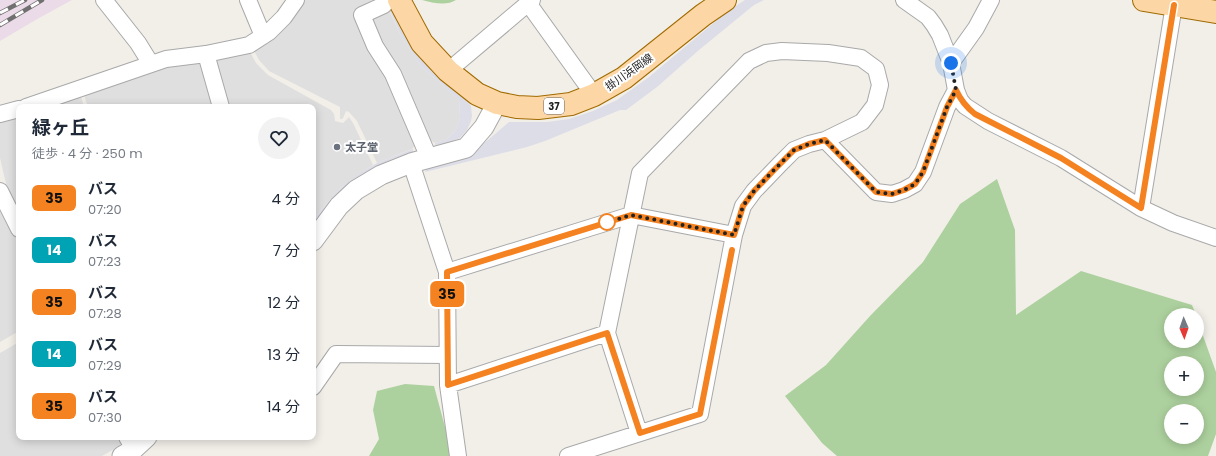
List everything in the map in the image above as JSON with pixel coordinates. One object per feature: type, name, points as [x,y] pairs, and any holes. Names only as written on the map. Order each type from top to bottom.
[{"type":"main road","name":"掛川浜岡線","points":[[392,3],[422,43],[448,70],[477,94],[496,103],[517,107],[538,108],[571,104],[594,96],[624,78],[703,15],[725,0]]},
{"type":"main road","points":[[1144,0],[1216,12]]},
{"type":"street","points":[[104,0],[138,42],[152,64]]},
{"type":"street","points":[[248,0],[263,36]]},
{"type":"street","points":[[35,104],[166,59],[206,54],[249,44],[269,32],[284,17],[296,0]]},
{"type":"street","points":[[904,0],[928,17],[934,25],[940,35],[951,63],[956,90],[960,100],[975,114],[1061,158],[1141,208],[1173,223],[1216,238]]},
{"type":"street","points":[[951,63],[976,28],[991,0]]},
{"type":"street","points":[[448,70],[530,2],[594,96]]},
{"type":"street","points":[[392,3],[362,15],[375,46],[393,74],[429,158]]},
{"type":"street","points":[[1141,208],[1174,5]]},
{"type":"street","points":[[568,456],[700,414],[734,235],[743,206],[754,191],[794,150],[825,140],[862,122],[875,105],[880,86],[876,69],[861,58],[828,53],[782,52],[766,53],[749,61],[640,173],[607,333],[640,433]]},
{"type":"street","points":[[206,54],[220,104]]},
{"type":"street","points":[[825,140],[876,192],[892,194],[904,190],[915,184],[923,172],[947,107],[956,90]]},
{"type":"street","points":[[316,237],[339,206],[356,190],[381,175],[411,162],[466,148],[484,126],[496,103]]},
{"type":"street","points":[[0,114],[16,110]]},
{"type":"street","points":[[411,162],[447,272],[448,385],[458,456]]},
{"type":"street","points":[[0,192],[16,223]]},
{"type":"street","points":[[447,272],[631,215],[734,235]]},
{"type":"street","points":[[448,385],[607,333]]},
{"type":"street","points":[[316,383],[336,354],[447,355]]},
{"type":"shaded area","points":[[0,0],[72,0],[0,41]]},
{"type":"shaded area","points":[[303,0],[384,0],[357,12],[418,142],[412,149],[377,163],[357,121],[349,112],[346,111],[343,118],[340,119],[340,107],[269,71],[259,60],[253,49]]},
{"type":"shaded area","points":[[385,0],[390,0],[413,47],[432,72],[462,95],[471,106],[471,121],[467,130],[460,138],[444,144],[435,145],[435,143],[446,140],[455,131],[460,117],[459,100],[421,66],[401,36]]},
{"type":"shaded area","points":[[745,0],[764,0],[754,5],[657,87],[626,110],[620,110],[527,147],[425,172],[427,168],[469,155],[509,122],[547,122],[569,119],[593,111],[617,100],[649,77],[728,11]]},
{"type":"shaded area","points":[[388,8],[401,36],[421,66],[459,100],[459,123],[455,131],[446,140],[435,143],[426,138],[382,49],[371,15]]},
{"type":"shaded area","points":[[249,50],[256,63],[268,75],[331,110],[334,114],[335,121],[343,123],[349,117],[373,165],[341,188],[316,216],[316,104],[223,104],[211,59]]},
{"type":"shaded area","points":[[204,60],[217,104],[87,104],[83,92],[163,67]]},
{"type":"shaded area","points":[[80,93],[83,104],[47,104]]},
{"type":"shaded area","points":[[16,114],[16,209],[7,188],[0,158],[0,119]]},
{"type":"shaded area","points":[[413,149],[413,152],[376,166],[316,223],[316,216],[341,188],[350,180],[377,163]]},
{"type":"shaded area","points":[[0,205],[16,237],[16,333],[0,342]]},
{"type":"shaded area","points":[[16,344],[16,440],[120,440],[121,444],[102,456],[0,456],[0,353]]},
{"type":"green space","points":[[422,0],[456,0],[448,3],[435,3]]},
{"type":"green space","points":[[997,179],[1015,230],[1016,315],[1081,271],[1192,305],[1193,308],[1164,308],[1164,348],[1204,348],[1204,339],[1216,372],[1216,434],[1208,456],[837,456],[822,443],[785,396],[826,365],[870,316],[923,262],[960,204]]},
{"type":"green space","points":[[405,384],[434,386],[448,438],[450,456],[369,456],[379,439],[373,410],[377,391]]},
{"type":"railway","points":[[0,13],[25,0]]},
{"type":"railway","points":[[0,25],[42,0]]},
{"type":"bus line","name":"35","points":[[732,250],[700,414],[640,433],[607,333],[448,385],[447,272],[631,215],[734,235],[743,206],[754,191],[774,170],[794,150],[825,140],[876,192],[892,194],[904,190],[915,184],[923,172],[947,107],[956,90],[960,100],[975,114],[1061,158],[1141,208],[1174,5]]},
{"type":"place","name":"太子堂","points":[[337,147]]},
{"type":"route","points":[[607,222],[603,224],[631,215],[734,235],[743,206],[754,191],[774,170],[794,150],[825,140],[876,192],[892,194],[904,190],[915,184],[923,172],[947,107],[956,90],[951,63]]}]
